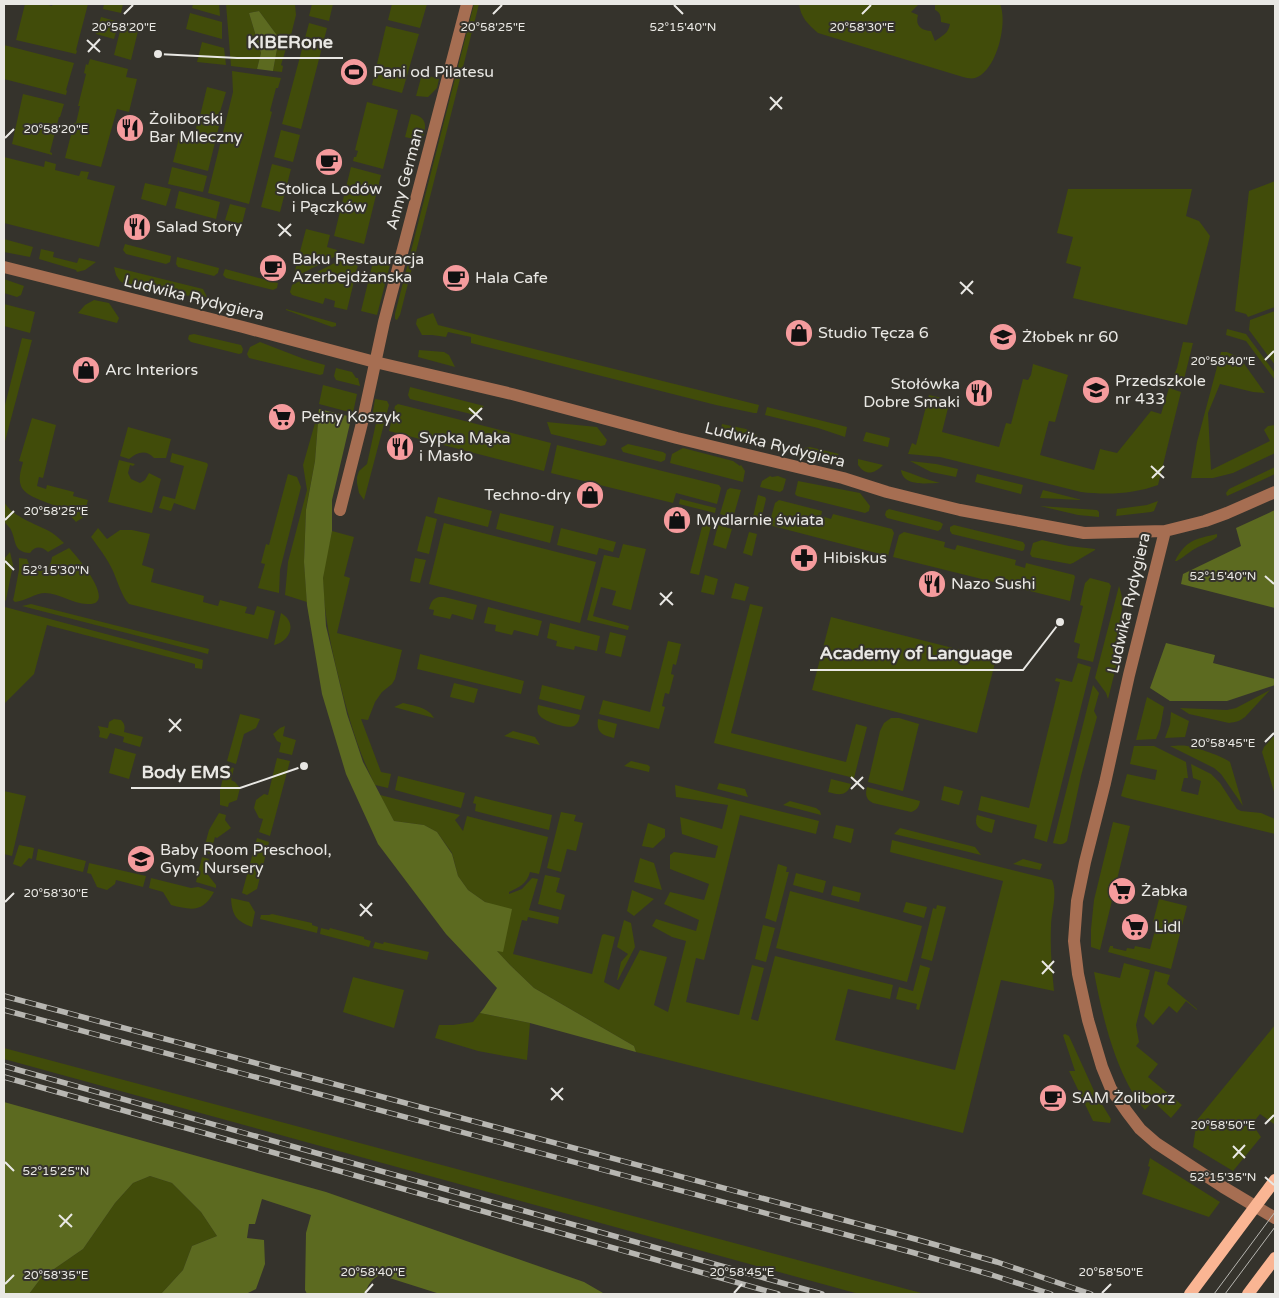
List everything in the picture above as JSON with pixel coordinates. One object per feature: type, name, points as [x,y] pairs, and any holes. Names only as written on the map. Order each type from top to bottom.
[{"type":"main road","points":[[1190,1294],[1275,1180]]},
{"type":"main road","points":[[1248,1294],[1275,1258]]},
{"type":"street","name":"Anny German","points":[[375,362],[467,4]]},
{"type":"street","name":"Ludwika Rydygiera","points":[[4,267],[225,322],[375,362],[512,394],[960,510],[1084,533],[1166,531],[1129,676],[1077,901],[1074,941],[1078,974],[1088,1020],[1105,1074],[1111,1089],[1126,1112],[1140,1129],[1156,1143],[1223,1187],[1275,1218]]},
{"type":"street","points":[[340,510],[364,416],[375,362]]},
{"type":"street","points":[[1166,531],[1205,521],[1275,492]]},
{"type":"green space","points":[[25,4],[52,6],[53,4],[88,4],[76,54],[16,40]]},
{"type":"green space","points":[[104,4],[123,4],[121,13],[103,9]]},
{"type":"green space","points":[[193,4],[219,4],[220,16],[192,8]]},
{"type":"green space","points":[[226,4],[295,4],[296,15],[281,65],[283,66],[282,72],[273,71],[279,38],[259,11],[249,13],[261,53],[257,69],[231,66]]},
{"type":"green space","points":[[312,4],[333,4],[329,21],[309,16]]},
{"type":"green space","points":[[392,4],[427,4],[420,28],[388,20]]},
{"type":"green space","points":[[474,4],[479,4],[400,315],[397,320],[395,319],[395,314]]},
{"type":"green space","points":[[799,4],[919,4],[911,12],[918,15],[918,25],[924,30],[931,31],[935,41],[943,36],[950,24],[941,22],[940,15],[935,10],[935,4],[1000,4],[1003,22],[999,45],[989,66],[983,74],[975,78],[969,78],[818,33],[803,17]]},
{"type":"green space","points":[[259,11],[279,38],[273,71],[257,69],[261,53],[249,13]]},
{"type":"green space","points":[[190,13],[222,22],[222,39],[186,29]]},
{"type":"green space","points":[[101,17],[119,22],[114,39],[96,34]]},
{"type":"green space","points":[[122,23],[139,27],[131,60],[114,55]]},
{"type":"green space","points":[[309,23],[327,28],[301,129],[282,124]]},
{"type":"green space","points":[[386,26],[419,34],[402,93],[372,85]]},
{"type":"green space","points":[[202,42],[224,48],[226,65],[197,62]]},
{"type":"green space","points":[[4,45],[74,63],[66,95],[4,79]]},
{"type":"green space","points":[[90,59],[128,69],[126,77],[137,79],[129,112],[117,109],[101,167],[65,158],[80,106],[78,106],[86,74],[84,73],[86,64],[88,65]]},
{"type":"green space","points":[[232,71],[281,78],[278,88],[276,88],[270,111],[272,112],[249,204],[208,193],[233,92]]},
{"type":"green space","points":[[422,74],[439,79],[437,88],[428,97],[416,96]]},
{"type":"green space","points":[[207,87],[226,92],[220,112],[222,113],[220,121],[200,116]]},
{"type":"green space","points":[[23,94],[64,104],[50,152],[52,155],[12,144]]},
{"type":"green space","points":[[367,102],[398,110],[383,169],[353,161],[358,151],[355,150]]},
{"type":"green space","points":[[411,114],[417,115],[425,123],[422,141],[405,137]]},
{"type":"green space","points":[[199,121],[219,126],[208,171],[173,162],[180,134],[194,137]]},
{"type":"green space","points":[[281,130],[300,135],[293,162],[274,157]]},
{"type":"green space","points":[[4,157],[44,167],[45,161],[56,164],[55,170],[79,176],[81,171],[89,172],[87,179],[115,186],[99,247],[4,223]]},
{"type":"green space","points":[[272,164],[291,169],[280,212],[261,207]]},
{"type":"green space","points":[[172,167],[207,176],[203,192],[168,184]]},
{"type":"green space","points":[[351,167],[381,175],[364,244],[334,236]]},
{"type":"green space","points":[[1275,181],[1275,307],[1248,317],[1246,314],[1235,311],[1249,191]]},
{"type":"green space","points":[[145,183],[171,189],[166,206],[141,199]]},
{"type":"green space","points":[[1068,189],[1192,189],[1186,216],[1199,221],[1210,236],[1187,325],[1073,298],[1081,267],[1066,263],[1073,237],[1057,233]]},
{"type":"green space","points":[[179,191],[220,202],[216,219],[175,208]]},
{"type":"green space","points":[[230,204],[246,208],[242,224],[225,220]]},
{"type":"green space","points":[[306,229],[330,235],[327,247],[337,250],[336,256],[293,278]]},
{"type":"green space","points":[[4,239],[33,247],[30,257],[4,252]]},
{"type":"green space","points":[[125,244],[171,256],[170,262],[166,264],[126,254],[123,250]]},
{"type":"green space","points":[[41,249],[54,252],[53,257],[77,263],[79,258],[96,262],[85,270],[77,272],[76,270],[39,259]]},
{"type":"green space","points":[[177,257],[219,268],[218,273],[214,276],[178,267],[176,264]]},
{"type":"green space","points":[[346,257],[359,261],[347,310],[334,307],[335,301],[325,298],[323,304],[292,295],[290,292],[292,285]]},
{"type":"green space","points":[[374,258],[388,262],[390,265],[377,315],[361,311]]},
{"type":"green space","points":[[114,267],[203,289],[207,297],[165,294],[126,285],[116,275]]},
{"type":"green space","points":[[225,269],[278,283],[277,288],[273,290],[226,278],[223,275]]},
{"type":"green space","points":[[4,279],[24,286],[21,295],[17,297],[4,293]]},
{"type":"green space","points":[[94,300],[109,303],[119,318],[117,323],[78,313],[85,305]]},
{"type":"green space","points":[[4,304],[35,312],[30,333],[4,326]]},
{"type":"green space","points":[[286,309],[336,323],[336,326],[332,327]]},
{"type":"green space","points":[[1275,311],[1275,365],[1249,330],[1250,320]]},
{"type":"green space","points":[[433,313],[438,325],[759,405],[757,413],[716,405],[471,343],[471,337],[448,332],[446,337],[422,335],[416,324],[417,319]]},
{"type":"green space","points":[[1227,329],[1246,334],[1275,373],[1275,380],[1246,341],[1226,335]]},
{"type":"green space","points":[[194,334],[241,345],[242,353],[239,354],[191,342],[188,339],[189,335]]},
{"type":"green space","points":[[22,338],[32,340],[4,445],[4,409]]},
{"type":"green space","points":[[260,342],[325,365],[323,374],[320,375],[249,358],[247,354],[250,347]]},
{"type":"green space","points":[[1183,342],[1193,343],[1183,383],[1172,380]]},
{"type":"green space","points":[[419,350],[444,352],[449,355],[455,367],[418,357]]},
{"type":"green space","points":[[1221,352],[1227,352],[1240,358],[1265,393],[1220,384],[1208,413],[1211,470],[1270,441],[1264,430],[1268,426],[1275,425],[1275,453],[1233,473],[1213,478],[1191,478],[1197,442]]},
{"type":"green space","points":[[1033,364],[1068,375],[1055,422],[1049,421],[1040,455],[1094,470],[1100,449],[1117,453],[1151,411],[1161,414],[1169,388],[1181,392],[1158,485],[1120,493],[1081,492],[940,457],[908,454],[912,443],[916,445],[929,395],[950,400],[942,432],[999,447],[1006,423],[1011,424],[1023,379],[1028,380]]},
{"type":"green space","points":[[336,368],[352,372],[358,378],[360,386],[336,380],[334,376]]},
{"type":"green space","points":[[323,385],[357,394],[353,413],[319,404]]},
{"type":"green space","points":[[410,387],[484,406],[475,415],[410,399],[408,395]]},
{"type":"green space","points":[[375,399],[387,401],[389,405],[364,500],[359,493],[357,477],[359,471],[367,464],[376,423],[373,411]]},
{"type":"green space","points":[[398,404],[551,443],[544,471],[389,431],[395,406]]},
{"type":"green space","points":[[767,407],[847,427],[845,437],[818,428],[765,415]]},
{"type":"green space","points":[[319,409],[315,461],[306,509],[304,562],[307,602],[285,595],[288,562],[307,490],[303,465]]},
{"type":"green space","points":[[319,409],[348,416],[351,419],[332,500],[332,531],[323,578],[326,626],[347,714],[363,762],[394,821],[424,825],[437,832],[452,854],[458,876],[468,890],[485,902],[512,909],[503,952],[497,951],[510,965],[534,988],[634,1046],[636,1052],[530,1023],[480,1013],[497,988],[446,934],[378,844],[346,774],[322,694],[307,605],[304,562],[306,510],[315,461]]},
{"type":"green space","points":[[32,418],[56,425],[43,478],[39,477],[37,486],[46,489],[47,485],[74,492],[73,496],[88,500],[85,511],[88,514],[76,522],[61,509],[32,496],[23,490],[21,486],[20,477],[23,462],[19,461]]},
{"type":"green space","points":[[547,422],[597,427],[607,440],[605,445],[601,446],[551,434]]},
{"type":"green space","points":[[722,424],[746,429],[760,437],[758,442],[720,434]]},
{"type":"green space","points":[[128,427],[171,439],[166,458],[154,458],[148,453],[138,453],[129,459],[120,456]]},
{"type":"green space","points":[[866,432],[890,438],[888,447],[863,441]]},
{"type":"green space","points":[[628,444],[663,452],[666,454],[665,460],[661,462],[623,452],[621,448]]},
{"type":"green space","points":[[557,445],[719,485],[721,488],[717,504],[676,493],[673,503],[551,473]]},
{"type":"green space","points":[[810,447],[839,454],[835,458],[826,459],[804,452],[805,448]]},
{"type":"green space","points":[[683,448],[733,461],[741,465],[745,471],[743,482],[670,463],[672,454]]},
{"type":"green space","points":[[172,453],[207,463],[208,465],[195,510],[174,503],[171,511],[159,508],[163,496],[175,499],[184,466],[170,462]]},
{"type":"green space","points":[[858,459],[883,465],[873,472],[867,472],[858,465]]},
{"type":"green space","points":[[119,460],[135,464],[133,466],[130,465],[128,473],[131,479],[140,483],[145,480],[149,473],[161,479],[152,513],[108,502]]},
{"type":"green space","points":[[910,461],[958,469],[956,477],[931,472]]},
{"type":"green space","points":[[1275,467],[1275,474],[1227,496],[1226,493],[1229,489]]},
{"type":"green space","points":[[901,470],[940,483],[911,482],[906,479]]},
{"type":"green space","points":[[288,474],[297,477],[301,487],[280,570],[279,593],[258,588],[265,564],[261,563],[266,544],[269,545]]},
{"type":"green space","points":[[977,474],[1023,485],[1021,494],[975,482]]},
{"type":"green space","points":[[770,476],[786,479],[783,490],[780,492],[760,487],[762,481]]},
{"type":"green space","points":[[798,481],[860,493],[870,506],[869,511],[865,513],[797,496],[795,494]]},
{"type":"green space","points":[[730,488],[741,490],[733,518],[720,514],[727,490]]},
{"type":"green space","points":[[1043,490],[1082,500],[1040,498]]},
{"type":"green space","points":[[758,495],[766,499],[760,524],[752,521]]},
{"type":"green space","points":[[438,497],[492,511],[488,527],[434,513]]},
{"type":"green space","points":[[680,499],[716,508],[715,513],[679,504]]},
{"type":"green space","points":[[779,500],[822,511],[821,516],[831,519],[833,514],[892,529],[894,533],[888,556],[769,525],[775,503]]},
{"type":"green space","points":[[1158,501],[1154,511],[1116,516],[1117,509],[1147,505]]},
{"type":"green space","points":[[4,502],[25,520],[48,530],[64,543],[48,552],[38,548],[30,553],[20,550],[16,545],[10,528],[4,522]]},
{"type":"green space","points":[[1040,506],[1097,510],[1099,517],[1078,515]]},
{"type":"green space","points":[[889,509],[943,524],[938,531],[887,518],[885,515]]},
{"type":"green space","points":[[1275,510],[1275,608],[1181,584],[1183,574],[1241,546],[1236,528]]},
{"type":"green space","points":[[500,513],[554,526],[550,543],[496,529]]},
{"type":"green space","points":[[426,516],[437,519],[429,554],[417,551]]},
{"type":"green space","points":[[704,519],[712,522],[699,575],[690,573]]},
{"type":"green space","points":[[444,523],[596,562],[580,623],[429,584]]},
{"type":"green space","points":[[718,525],[732,529],[726,549],[713,545]]},
{"type":"green space","points":[[954,525],[1023,542],[1025,545],[1024,550],[952,534],[950,527]]},
{"type":"green space","points":[[98,528],[107,539],[120,530],[132,530],[150,534],[142,565],[154,569],[151,582],[204,596],[203,602],[218,606],[220,600],[247,607],[245,613],[254,615],[257,606],[275,611],[268,639],[129,604],[103,553],[91,537]]},
{"type":"green space","points":[[561,528],[616,542],[613,552],[599,548],[597,555],[557,545]]},
{"type":"green space","points":[[332,531],[354,537],[344,576],[350,578],[337,633],[402,650],[395,679],[375,702],[368,720],[361,719],[381,772],[391,774],[388,788],[375,785],[363,759],[342,693],[333,655],[326,618],[323,581]]},
{"type":"green space","points":[[749,532],[757,534],[752,556],[743,553]]},
{"type":"green space","points":[[904,532],[945,542],[944,547],[955,550],[957,545],[1016,560],[1015,565],[1025,568],[1026,563],[1074,575],[1070,601],[893,557],[899,535]]},
{"type":"green space","points":[[1217,534],[1215,539],[1175,561],[1183,549],[1192,541]]},
{"type":"green space","points":[[1042,540],[1095,550],[1070,564],[1032,557],[1030,554],[1033,543]]},
{"type":"green space","points":[[623,544],[646,549],[631,610],[612,605],[616,591],[601,587],[593,616],[629,626],[628,630],[587,620],[604,555],[619,558]]},
{"type":"green space","points":[[69,548],[80,560],[93,580],[99,597],[96,602],[82,604],[50,593],[38,594],[15,602],[13,600],[19,570],[19,558],[27,559],[32,568],[40,571],[48,568],[52,557]]},
{"type":"green space","points":[[10,552],[13,565],[4,602],[4,559]]},
{"type":"green space","points":[[415,558],[426,560],[420,583],[410,581]]},
{"type":"green space","points":[[705,575],[718,579],[714,595],[701,592]]},
{"type":"green space","points":[[1090,578],[1109,583],[1111,586],[1093,662],[1077,658],[1080,644],[1074,642],[1083,606],[1080,605],[1085,583]]},
{"type":"green space","points":[[735,583],[749,587],[745,601],[731,598]]},
{"type":"green space","points":[[1119,586],[1122,603],[1116,646],[1118,659],[1108,699],[1095,678]]},
{"type":"green space","points":[[439,597],[477,605],[473,620],[452,614],[450,619],[433,615],[434,610],[429,609],[431,603]]},
{"type":"green space","points":[[31,604],[209,649],[208,654],[22,606]]},
{"type":"green space","points":[[750,604],[763,607],[731,733],[846,762],[856,724],[867,727],[854,778],[714,743]]},
{"type":"green space","points":[[5,607],[203,660],[202,669],[195,668],[195,664],[47,625],[34,674],[4,704]]},
{"type":"green space","points":[[488,607],[542,621],[538,636],[514,630],[512,635],[495,631],[496,625],[484,623]]},
{"type":"green space","points":[[281,613],[289,622],[290,631],[284,640],[274,645]]},
{"type":"green space","points":[[831,617],[996,659],[977,733],[812,690]]},
{"type":"green space","points":[[550,623],[600,636],[597,651],[575,646],[574,650],[556,646],[557,641],[547,638]]},
{"type":"green space","points":[[610,632],[626,636],[621,657],[605,653]]},
{"type":"green space","points":[[668,641],[681,644],[676,665],[673,664],[671,674],[674,675],[669,694],[665,693],[662,706],[665,707],[659,729],[599,714],[603,700],[650,712]]},
{"type":"green space","points":[[1166,643],[1215,655],[1213,663],[1275,679],[1275,685],[1227,701],[1170,701],[1150,688]]},
{"type":"green space","points":[[420,654],[524,681],[521,694],[417,669]]},
{"type":"green space","points":[[1078,663],[1091,667],[1047,842],[1034,838],[1037,825],[978,810],[981,796],[1029,808],[1060,682],[1055,681],[1056,678],[1072,682]]},
{"type":"green space","points":[[454,683],[478,689],[474,703],[450,697]]},
{"type":"green space","points":[[542,685],[585,696],[581,710],[539,699]]},
{"type":"green space","points":[[1093,685],[1099,693],[1094,711],[1097,717],[1081,776],[1067,841],[1062,844],[1053,843]]},
{"type":"green space","points":[[1270,690],[1245,717],[1229,723],[1189,714],[1180,708],[1227,710],[1236,708]]},
{"type":"green space","points":[[1147,697],[1164,707],[1160,729],[1156,739],[1136,740]]},
{"type":"green space","points":[[403,703],[424,709],[434,718],[394,707]]},
{"type":"green space","points":[[538,705],[580,715],[576,725],[571,727],[562,726],[551,723],[539,715]]},
{"type":"green space","points":[[1171,712],[1189,721],[1185,737],[1165,738],[1170,724]]},
{"type":"green space","points":[[240,714],[260,719],[256,728],[244,734],[236,764],[227,761]]},
{"type":"green space","points":[[891,718],[899,718],[919,724],[903,791],[868,782],[880,731],[884,723]]},
{"type":"green space","points":[[114,719],[122,721],[124,732],[143,737],[140,747],[123,742],[124,737],[110,733],[107,739],[99,737],[98,726],[108,728],[109,722]]},
{"type":"green space","points":[[598,719],[617,724],[614,738],[601,733],[598,727]]},
{"type":"green space","points":[[285,726],[283,736],[296,740],[292,755],[279,752],[281,743],[277,741],[273,734]]},
{"type":"green space","points":[[513,731],[535,737],[540,745],[504,736]]},
{"type":"green space","points":[[1275,735],[1275,795],[1262,752]]},
{"type":"green space","points":[[1134,746],[1154,746],[1186,762],[1188,778],[1184,778],[1181,791],[1198,795],[1201,781],[1193,778],[1191,764],[1211,774],[1220,783],[1237,809],[1261,813],[1275,819],[1275,834],[1121,796],[1127,774],[1155,780],[1157,770],[1130,764]]},
{"type":"green space","points":[[1170,746],[1192,747],[1230,762],[1243,806],[1221,774],[1214,768]]},
{"type":"green space","points":[[115,748],[136,754],[129,779],[109,773]]},
{"type":"green space","points":[[277,758],[290,761],[270,836],[259,832],[263,819],[259,818],[254,808],[256,800],[264,794],[268,795]]},
{"type":"green space","points":[[631,761],[648,765],[650,767],[649,772],[624,766]]},
{"type":"green space","points":[[226,766],[234,768],[231,780],[240,788],[237,800],[229,803],[228,807],[220,805],[220,790]]},
{"type":"green space","points":[[398,776],[465,793],[461,808],[395,790]]},
{"type":"green space","points":[[831,779],[851,784],[845,793],[828,792]]},
{"type":"green space","points":[[719,783],[745,789],[748,797],[717,789]]},
{"type":"green space","points":[[675,785],[819,821],[816,834],[740,815],[704,960],[696,958],[686,1002],[739,1015],[752,965],[764,968],[751,1019],[758,1021],[775,956],[893,985],[890,999],[848,989],[835,1040],[955,1070],[1003,881],[890,852],[892,840],[1052,880],[1054,897],[1051,943],[1054,991],[1001,980],[963,1133],[636,1052],[634,1046],[534,988],[510,965],[496,950],[503,951],[493,905],[485,902],[468,890],[458,876],[452,853],[437,832],[424,825],[394,821],[380,795],[460,815],[455,820],[463,831],[467,816],[548,837],[539,874],[530,872],[525,882],[509,892],[509,894],[522,889],[532,878],[538,879],[529,910],[559,917],[558,924],[528,917],[527,921],[522,920],[513,954],[592,974],[602,935],[615,937],[604,982],[619,990],[640,950],[667,957],[654,1005],[668,1012],[686,941],[672,937],[652,926],[656,919],[696,931],[699,920],[664,904],[670,892],[704,900],[709,884],[670,869],[670,855],[674,852],[715,858],[718,846],[682,834],[680,817],[722,829],[728,805],[676,797]]},
{"type":"green space","points":[[944,786],[963,791],[959,805],[941,800]]},
{"type":"green space","points":[[867,787],[920,801],[919,805],[911,812],[873,803],[867,796]]},
{"type":"green space","points":[[4,791],[26,796],[12,856],[4,854]]},
{"type":"green space","points":[[475,796],[552,815],[549,830],[475,811],[476,804],[473,803]]},
{"type":"green space","points":[[790,801],[816,808],[820,811],[821,815],[783,805]]},
{"type":"green space","points":[[561,812],[576,815],[574,821],[583,823],[576,851],[567,849],[561,872],[547,868]]},
{"type":"green space","points":[[219,813],[226,815],[225,820],[231,828],[217,838],[215,837],[210,854],[203,852],[209,830]]},
{"type":"green space","points":[[977,815],[995,820],[992,833],[977,826]]},
{"type":"green space","points":[[1113,822],[1130,826],[1100,950],[1091,947],[1091,929],[1094,900]]},
{"type":"green space","points":[[648,823],[665,829],[665,837],[653,848],[642,846]]},
{"type":"green space","points":[[836,825],[854,829],[851,843],[833,838]]},
{"type":"green space","points":[[900,828],[975,847],[981,855],[894,834]]},
{"type":"green space","points":[[257,838],[269,842],[257,889],[247,895],[242,893]]},
{"type":"green space","points":[[19,845],[34,848],[32,859],[29,858],[21,867],[13,864]]},
{"type":"green space","points":[[38,849],[86,861],[83,872],[36,860]]},
{"type":"green space","points":[[202,857],[209,859],[205,871],[216,885],[216,888],[196,882]]},
{"type":"green space","points":[[640,858],[654,863],[662,890],[634,882]]},
{"type":"green space","points":[[1023,859],[1042,864],[1040,870],[1013,864]]},
{"type":"green space","points":[[89,863],[146,876],[143,887],[116,880],[115,884],[107,890],[97,887],[91,874],[87,873]]},
{"type":"green space","points":[[778,864],[787,867],[786,872],[789,872],[776,922],[765,918]]},
{"type":"green space","points":[[796,873],[826,881],[823,893],[793,885]]},
{"type":"green space","points":[[545,875],[560,878],[556,892],[565,895],[561,910],[538,904]]},
{"type":"green space","points":[[151,878],[214,892],[210,899],[201,907],[190,909],[178,907],[171,905],[163,892],[149,888]]},
{"type":"green space","points":[[833,886],[861,893],[859,902],[831,895]]},
{"type":"green space","points":[[632,890],[654,899],[634,916],[627,911]]},
{"type":"green space","points":[[790,891],[922,926],[907,982],[776,948]]},
{"type":"green space","points":[[231,898],[249,902],[255,912],[252,927],[236,917],[232,909]]},
{"type":"green space","points":[[1159,899],[1187,906],[1171,969],[1108,952],[1110,946],[1126,951],[1127,948],[1134,949],[1135,946],[1150,949],[1157,923],[1153,922]]},
{"type":"green space","points":[[906,902],[927,907],[924,918],[903,912]]},
{"type":"green space","points":[[937,905],[946,907],[932,961],[921,958],[933,908],[936,909]]},
{"type":"green space","points":[[272,914],[312,923],[312,925],[318,927],[317,933],[260,919],[261,915]]},
{"type":"green space","points":[[624,920],[631,923],[635,947],[617,980],[621,962],[628,954],[617,947]]},
{"type":"green space","points":[[763,925],[775,928],[766,962],[755,959]]},
{"type":"green space","points":[[321,928],[329,930],[330,928],[364,937],[364,939],[371,941],[369,947],[320,934]]},
{"type":"green space","points":[[375,942],[383,944],[384,942],[429,952],[427,960],[373,948]]},
{"type":"green space","points":[[1124,963],[1150,970],[1136,1025],[1139,1042],[1136,1046],[1158,1064],[1148,1077],[1182,1105],[1171,1118],[1153,1101],[1145,1110],[1135,1096],[1118,1063],[1106,1026],[1094,972],[1120,978]]},
{"type":"green space","points":[[920,965],[930,968],[919,1010],[916,1009],[917,1004],[896,999],[899,987],[913,991]]},
{"type":"green space","points":[[1155,971],[1170,975],[1167,984],[1197,1010],[1186,1001],[1177,1013],[1169,1006],[1153,1025],[1144,1016]]},
{"type":"green space","points":[[353,977],[404,990],[394,1028],[343,1012]]},
{"type":"green space","points":[[480,1013],[530,1023],[527,1060],[478,1051],[435,1038],[439,1025],[473,1022]]},
{"type":"green space","points":[[1275,1025],[1275,1123],[1260,1114],[1252,1124],[1261,1137],[1233,1171],[1193,1147],[1197,1120]]},
{"type":"green space","points":[[1063,1035],[1069,1036],[1095,1093],[1111,1119],[1110,1123],[1093,1121],[1069,1071],[1075,1071]]},
{"type":"green space","points":[[4,1048],[925,1294],[859,1294],[4,1059]]},
{"type":"green space","points":[[4,1102],[326,1192],[584,1282],[603,1294],[440,1294],[380,1275],[370,1283],[365,1294],[307,1294],[305,1290],[306,1233],[311,1215],[262,1199],[255,1224],[249,1224],[247,1238],[264,1240],[265,1264],[256,1289],[246,1294],[161,1294],[183,1270],[192,1246],[217,1236],[201,1212],[172,1183],[150,1176],[133,1183],[115,1203],[83,1249],[41,1278],[29,1294],[4,1294]]},
{"type":"green space","points":[[1150,1158],[1220,1202],[1209,1217],[1142,1194],[1150,1167],[1148,1166]]},
{"type":"green space","points":[[150,1176],[172,1183],[201,1212],[217,1236],[192,1246],[183,1270],[161,1294],[29,1294],[41,1278],[83,1249],[115,1203],[133,1183]]},
{"type":"tram line","points":[[1214,1294],[1275,1212]]},
{"type":"tram line","points":[[1225,1294],[1275,1227]]},
{"type":"railway","points":[[4,996],[915,1239],[997,1262],[1091,1294]]},
{"type":"railway","points":[[4,1010],[911,1252],[1051,1294]]},
{"type":"railway","points":[[4,1066],[822,1294]]},
{"type":"railway","points":[[4,1077],[778,1294]]},
{"type":"place","name":"KIBERone","points":[[158,54]]},
{"type":"place","name":"Pani od Pilatesu","points":[[354,72]]},
{"type":"place","name":"Żoliborski Bar Mleczny","points":[[130,128]]},
{"type":"place","name":"Stolica Lodów i Pączków","points":[[329,162]]},
{"type":"place","name":"Salad Story","points":[[137,227]]},
{"type":"place","name":"Baku Restauracja Azerbejdżanska","points":[[273,268]]},
{"type":"place","name":"Hala Cafe","points":[[456,278]]},
{"type":"place","name":"Studio Tęcza 6","points":[[799,333]]},
{"type":"place","name":"Żłobek nr 60","points":[[1003,337]]},
{"type":"place","name":"Arc Interiors","points":[[86,370]]},
{"type":"place","name":"Przedszkole nr 433","points":[[1096,390]]},
{"type":"place","name":"Stołówka Dobre Smaki","points":[[979,393]]},
{"type":"place","name":"Pełny Koszyk","points":[[282,417]]},
{"type":"place","name":"Sypka Mąka i Masło","points":[[400,447]]},
{"type":"place","name":"Techno-dry","points":[[590,495]]},
{"type":"place","name":"Mydlarnie świata","points":[[677,520]]},
{"type":"place","name":"Hibiskus","points":[[804,558]]},
{"type":"place","name":"Nazo Sushi","points":[[932,584]]},
{"type":"place","name":"Academy of Language","points":[[1060,622]]},
{"type":"place","name":"Body EMS","points":[[304,766]]},
{"type":"place","name":"Baby Room Preschool, Gym, Nursery","points":[[141,859]]},
{"type":"place","name":"Żabka","points":[[1122,891]]},
{"type":"place","name":"Lidl","points":[[1135,927]]},
{"type":"place","name":"SAM Żoliborz","points":[[1053,1098]]}]
